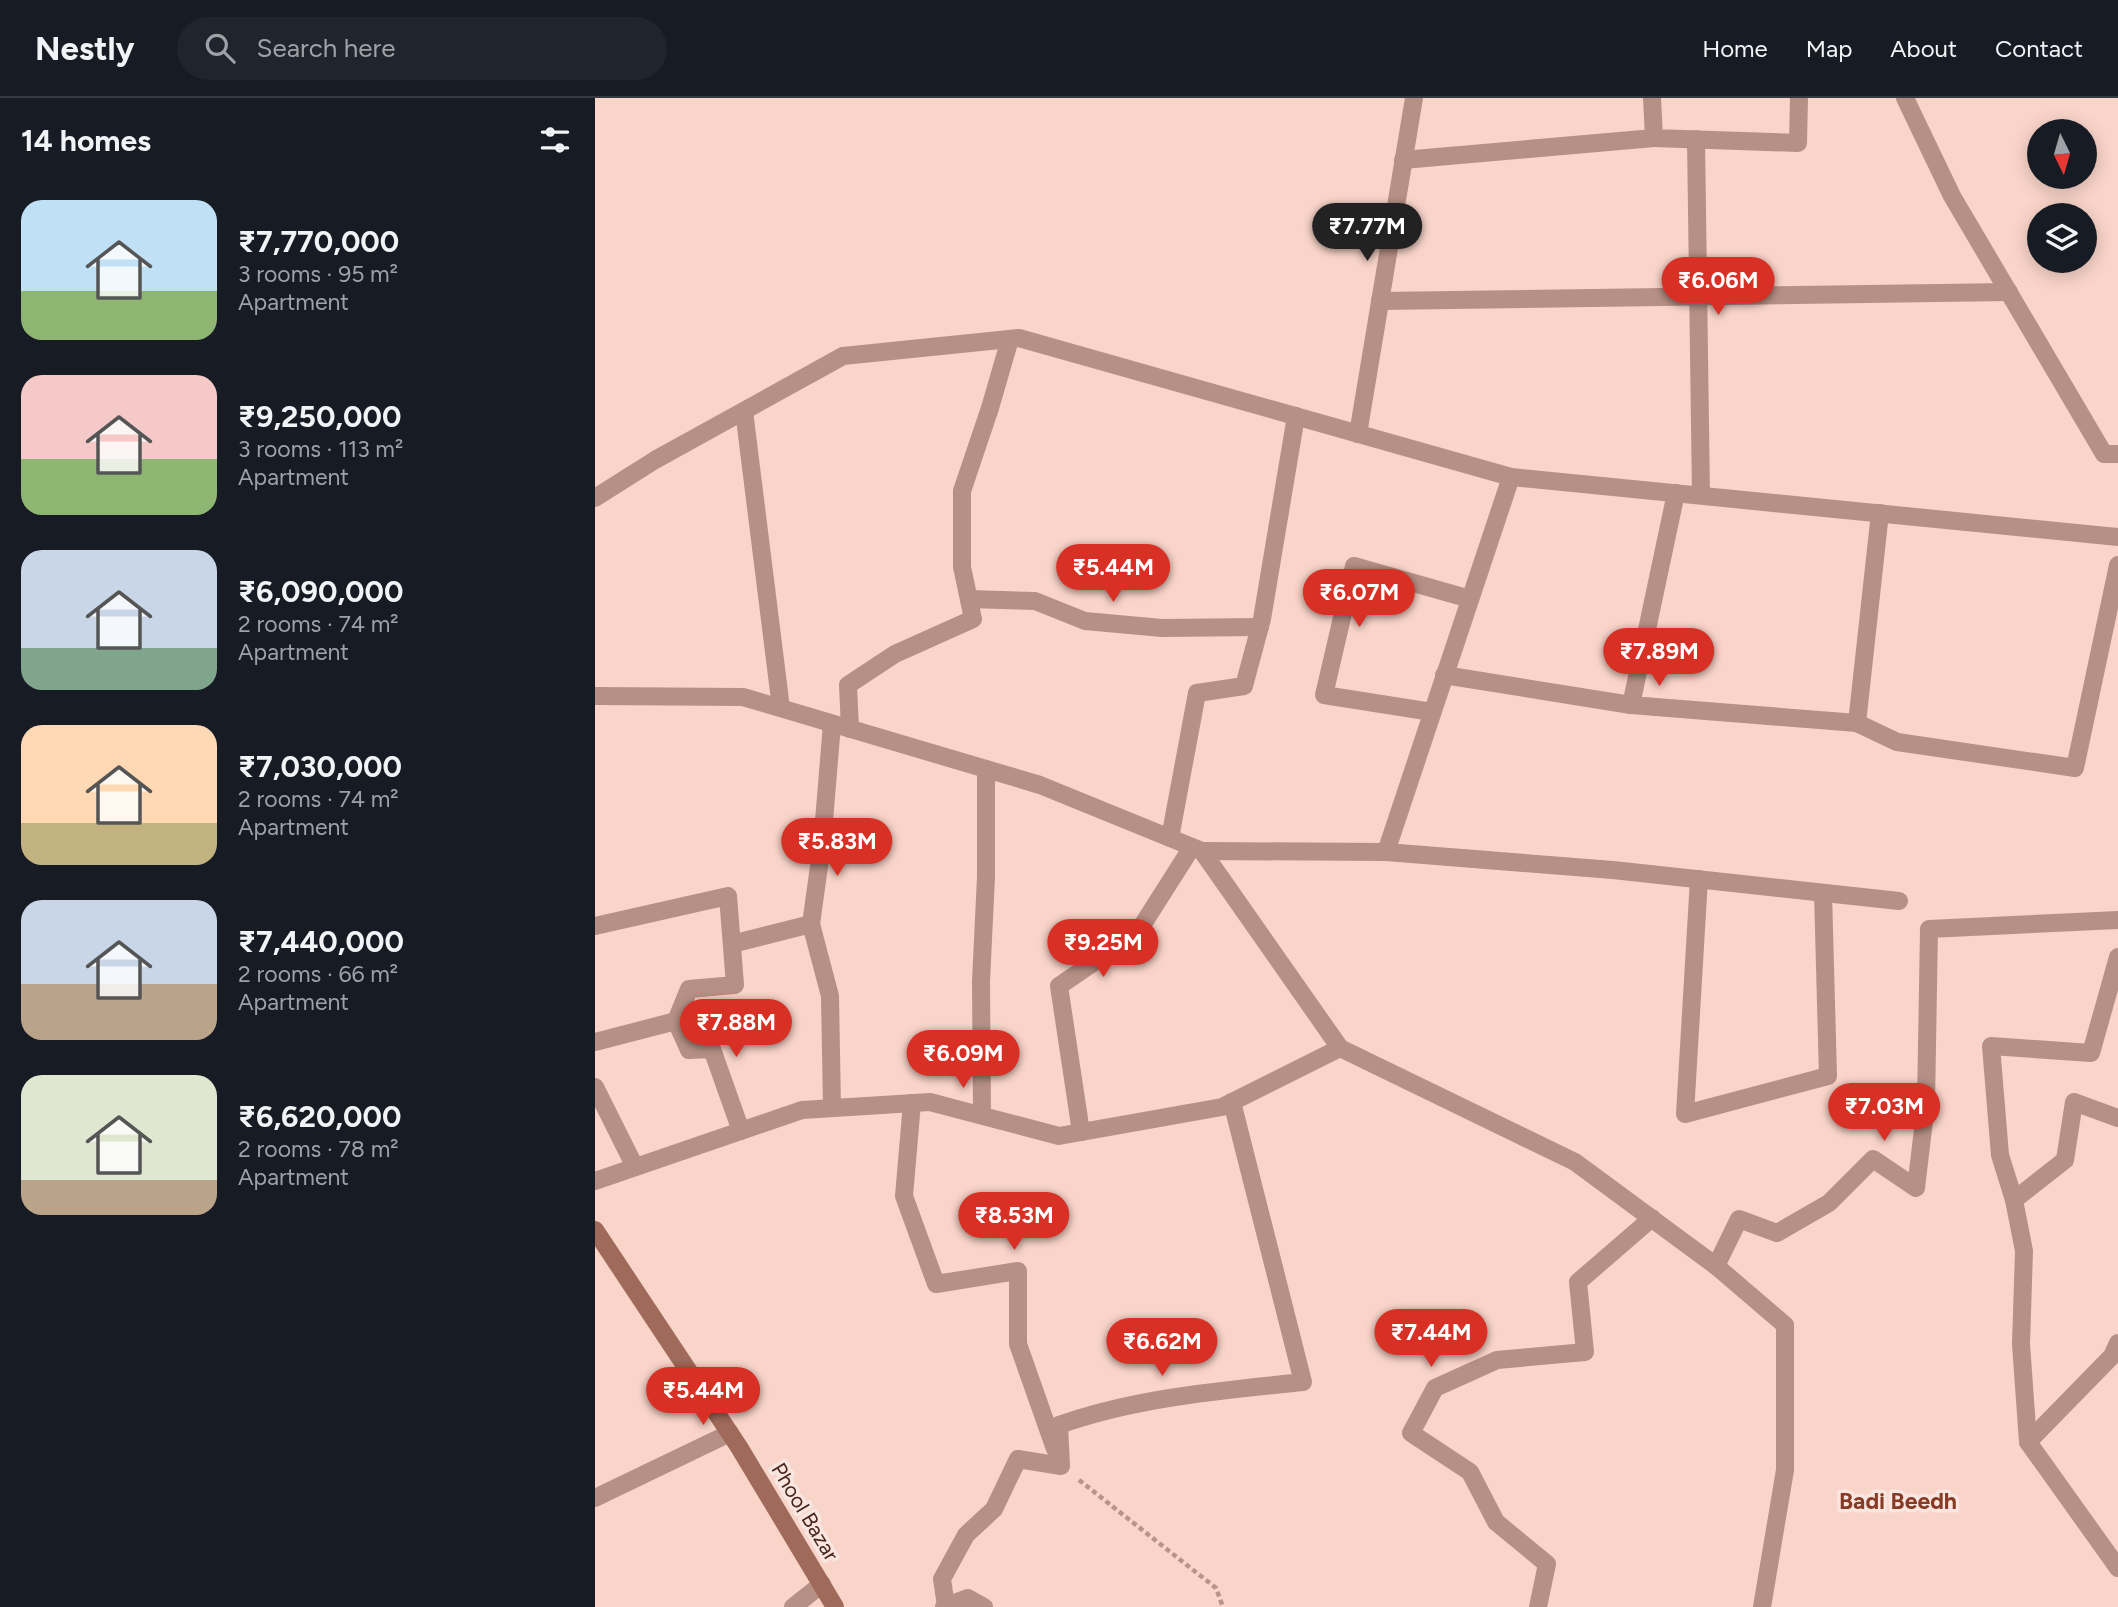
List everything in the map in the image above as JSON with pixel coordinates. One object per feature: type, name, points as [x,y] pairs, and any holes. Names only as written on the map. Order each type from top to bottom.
[{"type":"street","points":[[1358,434],[1414,98]]},
{"type":"street","points":[[1652,98],[1654,138]]},
{"type":"street","points":[[1403,160],[1654,138],[1798,143],[1799,98]]},
{"type":"street","points":[[1905,98],[1952,196],[2104,454],[2118,454]]},
{"type":"street","points":[[1696,139],[1701,495]]},
{"type":"street","points":[[1380,301],[2008,292]]},
{"type":"street","points":[[595,498],[655,460],[843,356],[1019,338],[1511,477],[2118,537]]},
{"type":"street","points":[[850,729],[848,685],[895,653],[973,619],[962,567],[962,491],[1010,339]]},
{"type":"street","points":[[744,411],[781,708]]},
{"type":"street","points":[[1170,838],[1197,693],[1244,687],[1260,627],[1296,416]]},
{"type":"street","points":[[1386,852],[1511,477]]},
{"type":"street","points":[[1631,705],[1676,493]]},
{"type":"street","points":[[1857,723],[1880,513]]},
{"type":"street","points":[[1444,675],[1631,705],[1857,723],[1897,742],[2075,768],[2118,565]]},
{"type":"street","points":[[1432,712],[1324,695],[1354,566],[1470,599]]},
{"type":"street","points":[[968,599],[1035,601],[1085,621],[1162,628],[1260,627]]},
{"type":"street","points":[[596,691],[743,697],[1040,785],[1197,849],[1386,852],[1613,870],[1899,901]]},
{"type":"street","points":[[832,724],[822,845],[810,924],[830,996],[832,1108]]},
{"type":"street","points":[[982,1115],[981,981],[986,877],[986,769]]},
{"type":"street","points":[[1197,849],[1340,1048],[1576,1161],[1716,1266],[1785,1325],[1786,1470],[1762,1607]]},
{"type":"street","points":[[1081,1132],[1059,986],[1138,932],[1197,849]]},
{"type":"street","points":[[1699,879],[1685,1114],[1828,1076],[1823,893]]},
{"type":"street","points":[[595,926],[728,896],[735,985],[689,989],[676,1021],[689,1050],[712,1049],[741,1131]]},
{"type":"street","points":[[1716,1266],[1739,1219],[1777,1233],[1829,1203],[1873,1159],[1916,1188],[1926,1104],[1929,929],[2118,920]]},
{"type":"street","points":[[731,944],[810,924]]},
{"type":"street","points":[[2118,957],[2091,1053],[1991,1046],[2000,1155],[2014,1200],[2024,1251],[2021,1344],[2028,1441],[2118,1568]]},
{"type":"street","points":[[595,1042],[676,1021]]},
{"type":"street","points":[[595,1181],[802,1110],[930,1102],[1059,1136],[1222,1107],[1340,1048]]},
{"type":"street","points":[[595,1087],[635,1167]]},
{"type":"street","points":[[1061,1466],[1059,1425],[1094,1412],[1159,1398],[1303,1381],[1232,1102]]},
{"type":"street","points":[[2014,1200],[2065,1160],[2074,1102],[2118,1118]]},
{"type":"street","points":[[912,1103],[904,1196],[936,1284],[1018,1271],[1018,1344],[1061,1466]]},
{"type":"street","points":[[1538,1607],[1547,1564],[1496,1522],[1470,1472],[1411,1433],[1436,1388],[1497,1360],[1585,1352],[1578,1282],[1652,1218]]},
{"type":"street","name":"Phool Bazar","points":[[595,1230],[730,1433],[835,1607]]},
{"type":"street","points":[[2028,1441],[2112,1356],[2118,1343]]},
{"type":"street","points":[[595,1498],[730,1433]]},
{"type":"street","points":[[984,1607],[968,1598],[945,1607],[941,1579],[966,1535],[994,1509],[1018,1459],[1061,1466]]},
{"type":"street","points":[[793,1607],[821,1584]]},
{"type":"path","points":[[1061,1466],[1216,1588],[1223,1607]]},
{"type":"district","name":"Badi Beedh","points":[[1898,1501]]}]
